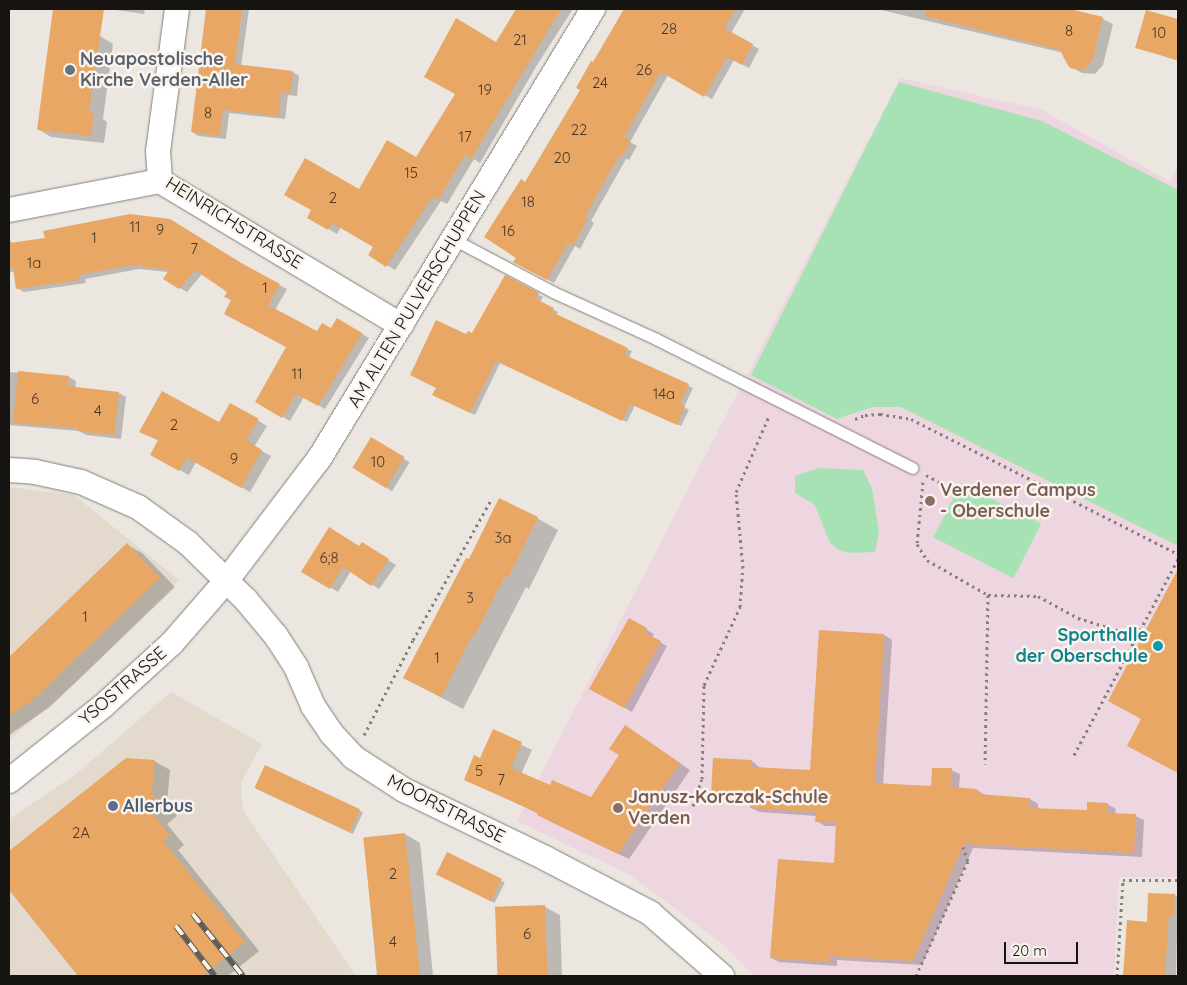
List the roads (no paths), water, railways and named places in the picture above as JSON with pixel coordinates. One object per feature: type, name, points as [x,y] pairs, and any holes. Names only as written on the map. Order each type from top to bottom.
[{"type":"street","name":"HEINRICHSTRASSE","points":[[176,9],[158,151],[160,181],[401,325]]},
{"type":"street","name":"AM ALTEN PULVERSCHUPPEN","points":[[227,580],[319,459],[592,9]]},
{"type":"street","points":[[9,210],[160,181]]},
{"type":"street","name":"MOORSTRASSE","points":[[9,470],[34,472],[81,482],[138,508],[188,542],[227,580],[276,636],[296,667],[314,706],[331,733],[353,757],[404,790],[545,858],[650,913],[722,976]]},
{"type":"street","name":"YSOSTRASSE","points":[[9,781],[102,706],[166,649],[227,580]]},
{"type":"lane","points":[[454,239],[553,292],[656,339],[777,398],[912,468]]},
{"type":"railway","points":[[193,914],[243,976]]},
{"type":"railway","points":[[176,926],[215,976]]},
{"type":"place","name":"Neuapostolische Kirche Verden-Aller","points":[[70,70]]},
{"type":"place","name":"Verdener Campus - Oberschule","points":[[930,501]]},
{"type":"place","name":"Sporthalle der Oberschule","points":[[1158,646]]},
{"type":"place","name":"Allerbus","points":[[113,806]]},
{"type":"place","name":"Janusz-Korczak-Schule Verden","points":[[618,808]]}]
